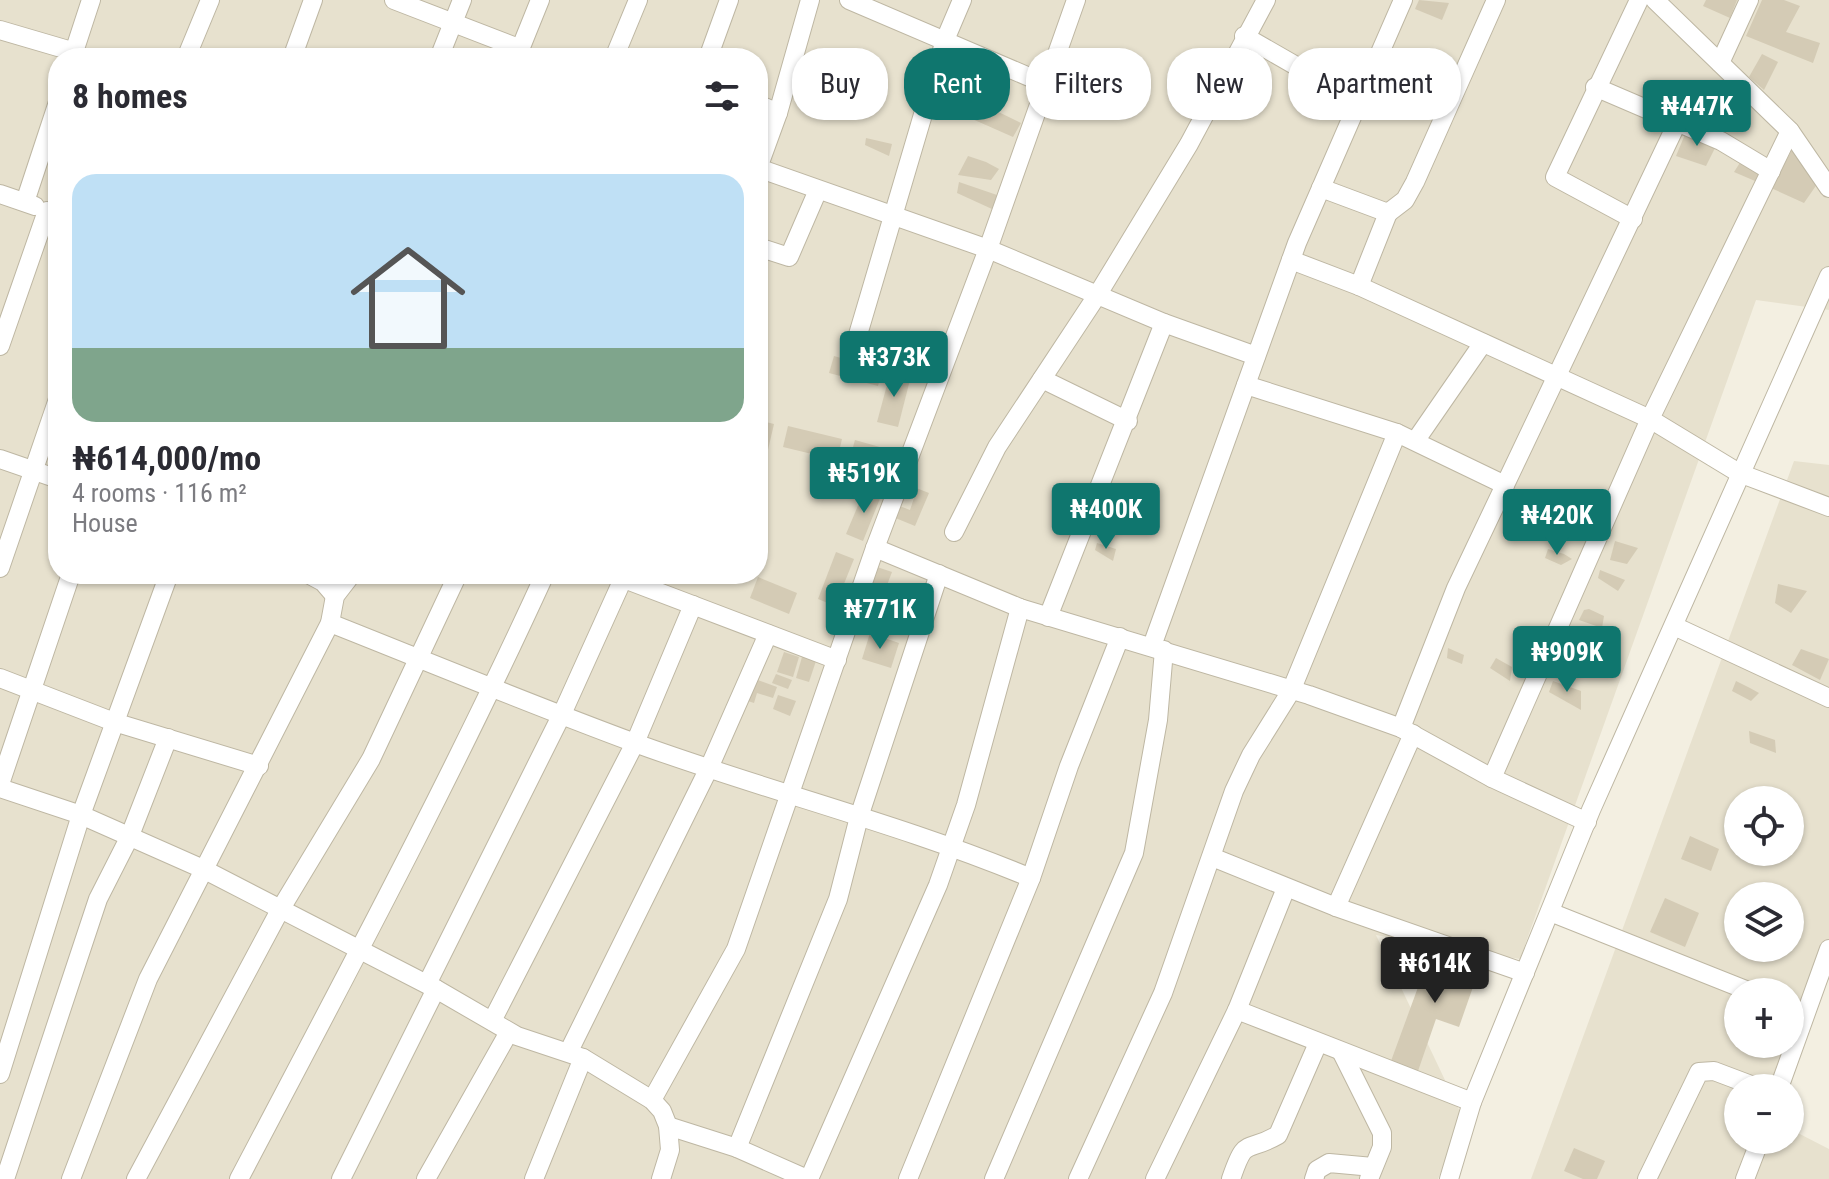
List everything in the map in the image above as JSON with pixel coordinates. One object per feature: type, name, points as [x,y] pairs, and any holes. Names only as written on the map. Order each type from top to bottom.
[{"type":"street","points":[[76,48],[91,0]]},
{"type":"street","points":[[190,48],[210,0]]},
{"type":"street","points":[[296,48],[313,0]]},
{"type":"street","points":[[394,0],[453,22],[507,48]]},
{"type":"street","points":[[443,48],[462,0]]},
{"type":"street","points":[[521,48],[540,0]]},
{"type":"street","points":[[618,48],[638,0]]},
{"type":"street","points":[[712,48],[729,0]]},
{"type":"street","points":[[768,140],[810,0]]},
{"type":"street","points":[[849,0],[888,8],[945,40],[1026,75]]},
{"type":"street","points":[[857,338],[945,40],[962,0]]},
{"type":"street","points":[[1060,48],[1076,0]]},
{"type":"street","points":[[954,532],[997,447],[1098,294],[1189,144],[1244,36],[1266,0]]},
{"type":"street","points":[[1382,48],[1403,0]]},
{"type":"street","points":[[1359,286],[1388,213],[1396,209],[1415,182],[1496,0]]},
{"type":"street","points":[[1633,219],[1555,177],[1595,87],[1639,0]]},
{"type":"street","points":[[1655,0],[1790,131],[1829,188]]},
{"type":"street","points":[[1720,63],[1749,0]]},
{"type":"street","points":[[0,30],[53,48]]},
{"type":"street","points":[[1244,36],[1288,61]]},
{"type":"street","points":[[1595,87],[1721,141],[1771,171]]},
{"type":"street","points":[[768,108],[778,113]]},
{"type":"street","points":[[652,1100],[736,949],[875,548],[1035,120]]},
{"type":"street","points":[[994,1179],[1134,853],[1158,720],[1158,648],[1291,260],[1351,120]]},
{"type":"street","points":[[1336,907],[1407,731],[1456,588],[1559,378],[1677,123]]},
{"type":"street","points":[[1492,778],[1650,419],[1790,131]]},
{"type":"street","points":[[25,202],[48,132]]},
{"type":"street","points":[[768,172],[988,249],[1164,323],[1256,356]]},
{"type":"street","points":[[1321,188],[1388,213]]},
{"type":"street","points":[[768,250],[789,257],[818,190]]},
{"type":"street","points":[[0,194],[48,211]]},
{"type":"street","points":[[0,346],[48,223]]},
{"type":"street","points":[[1291,260],[1359,286],[1650,419],[1739,473],[1829,507]]},
{"type":"street","points":[[1449,1179],[1472,1102],[1587,822],[1739,473],[1829,276]]},
{"type":"street","points":[[1048,617],[1128,421],[1164,323]]},
{"type":"street","points":[[1416,440],[1483,343]]},
{"type":"street","points":[[1042,379],[1128,421]]},
{"type":"street","points":[[1246,385],[1416,440],[1505,485]]},
{"type":"street","points":[[0,568],[48,427]]},
{"type":"street","points":[[1078,1179],[1163,993],[1234,791],[1251,755],[1291,691],[1397,433]]},
{"type":"street","points":[[0,459],[48,475]]},
{"type":"street","points":[[875,548],[1020,608],[1158,648],[1407,731],[1492,778],[1587,822]]},
{"type":"street","points":[[737,1148],[823,941],[859,817],[939,574]]},
{"type":"street","points":[[67,584],[0,786],[81,815],[203,869],[431,987],[509,1032],[576,1055],[652,1100],[668,1126],[670,1150],[661,1179]]},
{"type":"street","points":[[0,1074],[81,815],[165,584]]},
{"type":"street","points":[[325,584],[335,596]]},
{"type":"street","points":[[71,1179],[148,979],[259,766],[330,623],[335,596],[344,584]]},
{"type":"street","points":[[136,1179],[280,910],[371,759],[453,584]]},
{"type":"street","points":[[239,1179],[361,950],[378,908],[493,688],[540,584]]},
{"type":"street","points":[[341,1179],[562,714],[614,584]]},
{"type":"street","points":[[638,584],[837,660]]},
{"type":"street","points":[[492,1021],[635,743],[693,605]]},
{"type":"street","points":[[668,1126],[737,1148],[808,1179],[938,885],[1020,608]]},
{"type":"street","points":[[330,623],[635,743],[791,796],[952,845],[1031,878]]},
{"type":"street","points":[[1674,626],[1829,698]]},
{"type":"street","points":[[534,1179],[576,1055],[768,634]]},
{"type":"street","points":[[908,1179],[1031,878],[1069,766],[1120,637]]},
{"type":"street","points":[[0,678],[114,722],[259,766]]},
{"type":"street","points":[[5,1179],[88,928],[129,838],[168,738]]},
{"type":"street","points":[[1212,857],[1336,907],[1525,973]]},
{"type":"street","points":[[1155,1179],[1237,1010],[1286,888]]},
{"type":"street","points":[[1550,912],[1724,981]]},
{"type":"street","points":[[1804,1000],[1829,949]]},
{"type":"street","points":[[1237,1010],[1472,1102]]},
{"type":"street","points":[[426,1179],[509,1032]]},
{"type":"street","points":[[1231,1179],[1240,1151],[1247,1145],[1278,1135],[1318,1043]]},
{"type":"street","points":[[1314,1179],[1317,1170],[1329,1163],[1371,1173],[1382,1147],[1382,1133],[1342,1053]]},
{"type":"street","points":[[1647,1179],[1699,1072],[1714,1071],[1724,1075]]},
{"type":"street","points":[[1745,1179],[1755,1154]]},
{"type":"shaded area","points":[[0,0],[1829,0],[1829,310],[1756,300],[1520,959],[1376,935],[1463,1118],[1438,1179],[0,1179]]},
{"type":"shaded area","points":[[1794,461],[1829,465],[1829,980],[1822,980],[1804,1021],[1804,978],[1724,978],[1724,1058],[1788,1058],[1781,1074],[1724,1074],[1724,1154],[1804,1154],[1804,1136],[1829,1149],[1829,1179],[1531,1179]]},
{"type":"building","points":[[1419,0],[1449,3],[1442,20],[1415,9]]},
{"type":"building","points":[[1706,0],[1737,0],[1730,18],[1703,6]]},
{"type":"building","points":[[1762,0],[1784,0],[1800,6],[1786,32],[1820,43],[1813,63],[1746,36]]},
{"type":"building","points":[[1762,54],[1778,62],[1764,90],[1749,77]]},
{"type":"building","points":[[1010,118],[1021,123],[1013,137],[975,120]]},
{"type":"building","points":[[1686,132],[1719,140],[1706,166],[1676,156]]},
{"type":"building","points":[[866,138],[892,144],[889,156],[865,145]]},
{"type":"building","points":[[1792,150],[1822,177],[1804,203],[1771,188]]},
{"type":"building","points":[[968,156],[999,169],[991,180],[958,175]]},
{"type":"building","points":[[1743,158],[1765,168],[1755,181],[1734,172]]},
{"type":"building","points":[[959,182],[997,195],[992,209],[957,193]]},
{"type":"building","points":[[834,356],[882,370],[878,386],[829,373]]},
{"type":"building","points":[[891,370],[911,376],[898,427],[877,422]]},
{"type":"building","points":[[768,422],[774,424],[768,450]]},
{"type":"building","points":[[788,426],[842,439],[837,460],[783,447]]},
{"type":"building","points":[[855,440],[894,451],[888,472],[849,461]]},
{"type":"building","points":[[906,484],[929,493],[915,526],[893,517],[897,505],[910,510],[914,498],[902,493]]},
{"type":"building","points":[[865,489],[881,496],[863,541],[846,534]]},
{"type":"building","points":[[1615,541],[1638,548],[1627,564],[1610,560]]},
{"type":"building","points":[[1097,543],[1116,549],[1113,561],[1095,550]]},
{"type":"building","points":[[1548,549],[1572,559],[1561,565],[1545,558]]},
{"type":"building","points":[[836,552],[854,559],[835,606],[818,599]]},
{"type":"building","points":[[874,566],[892,572],[884,593],[867,587]]},
{"type":"building","points":[[1600,570],[1625,580],[1618,591],[1598,578]]},
{"type":"building","points":[[768,581],[797,593],[789,614],[750,598],[755,584],[768,584]]},
{"type":"building","points":[[1778,584],[1807,591],[1791,613],[1775,603]]},
{"type":"building","points":[[1584,610],[1604,616],[1602,628],[1579,620]]},
{"type":"building","points":[[870,633],[899,643],[891,668],[862,659]]},
{"type":"building","points":[[1448,648],[1464,655],[1462,664],[1447,658]]},
{"type":"building","points":[[1801,649],[1829,659],[1820,680],[1792,665]]},
{"type":"building","points":[[784,652],[799,657],[793,677],[777,672]]},
{"type":"building","points":[[802,657],[816,661],[809,682],[796,678]]},
{"type":"building","points":[[1496,658],[1512,667],[1510,681],[1490,668]]},
{"type":"building","points":[[776,674],[792,680],[788,689],[772,683]]},
{"type":"building","points":[[755,679],[777,687],[773,698],[757,693],[754,703],[748,701]]},
{"type":"building","points":[[1553,681],[1581,691],[1581,710],[1549,692]]},
{"type":"building","points":[[1736,681],[1759,693],[1751,701],[1732,691]]},
{"type":"building","points":[[778,695],[796,701],[790,716],[773,709]]},
{"type":"building","points":[[1749,731],[1775,740],[1776,753],[1750,743]]},
{"type":"building","points":[[1690,836],[1719,849],[1711,871],[1681,859]]},
{"type":"building","points":[[1665,898],[1699,913],[1685,947],[1650,932]]},
{"type":"building","points":[[1432,949],[1480,967],[1459,1027],[1436,1019],[1418,1071],[1391,1061]]},
{"type":"building","points":[[1574,1148],[1605,1161],[1597,1179],[1583,1179],[1564,1171]]}]
